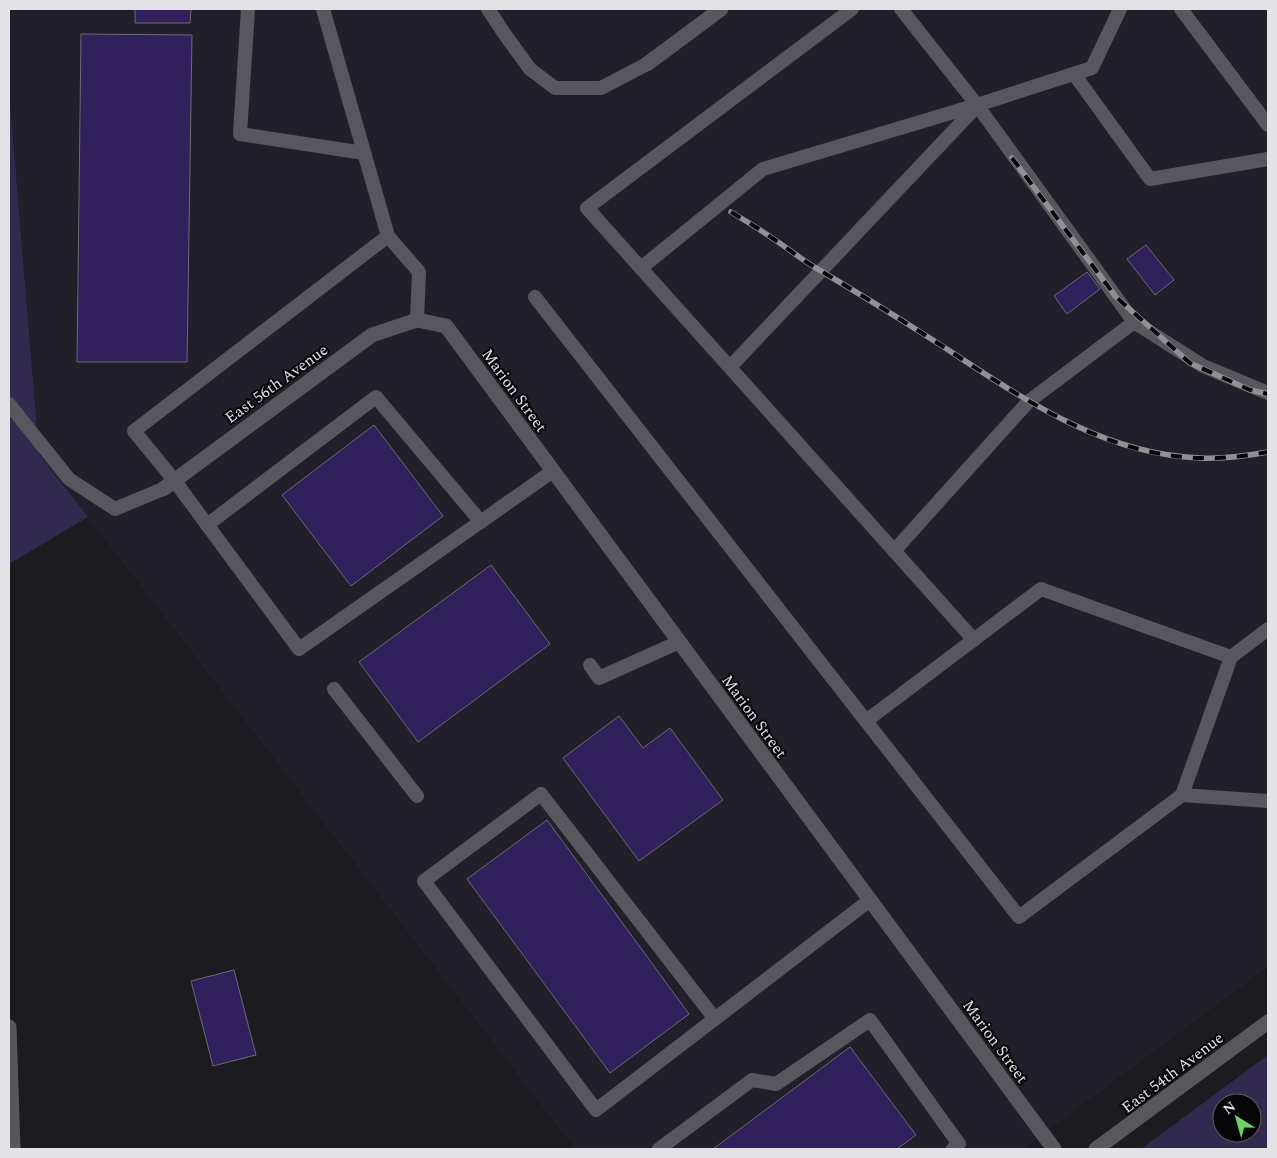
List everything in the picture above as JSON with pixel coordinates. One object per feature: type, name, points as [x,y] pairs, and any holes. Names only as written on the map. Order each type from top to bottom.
[{"type":"street","points":[[647,64],[721,9]]},
{"type":"street","name":"Marion Street","points":[[418,320],[446,326],[1054,1149]]},
{"type":"street","name":"East 56th Avenue","points":[[169,485],[372,335],[418,320]]},
{"type":"street","name":"East 54th Avenue","points":[[1096,1149],[1268,1022]]},
{"type":"street","points":[[9,1027],[13,1149]]},
{"type":"lane","points":[[248,9],[240,134],[364,153]]},
{"type":"lane","points":[[323,9],[388,236],[418,272],[418,320]]},
{"type":"lane","points":[[488,9],[530,69],[555,88],[602,88],[647,64]]},
{"type":"lane","points":[[852,9],[587,208],[974,640]]},
{"type":"lane","points":[[901,9],[977,105],[1134,322],[1203,366],[1268,393]]},
{"type":"lane","points":[[642,268],[763,169],[977,105],[1092,68],[1120,9]]},
{"type":"lane","points":[[1181,9],[1268,125]]},
{"type":"lane","points":[[1074,74],[1150,179],[1268,159]]},
{"type":"lane","points":[[730,367],[977,105]]},
{"type":"lane","points":[[388,236],[134,431],[169,485],[207,525],[299,649],[553,472]]},
{"type":"lane","points":[[535,297],[1019,917],[1182,795],[1231,658],[1268,629]]},
{"type":"lane","points":[[894,551],[1028,402],[1134,322]]},
{"type":"lane","points":[[207,525],[376,397],[481,522]]},
{"type":"lane","points":[[9,404],[69,479],[115,509],[169,485]]},
{"type":"lane","points":[[866,721],[1041,589],[1231,658]]},
{"type":"lane","points":[[590,665],[599,678],[679,642]]},
{"type":"lane","points":[[334,688],[416,796]]},
{"type":"lane","points":[[715,1019],[541,794],[424,881],[596,1110],[715,1019],[870,900]]},
{"type":"lane","points":[[1182,795],[1268,801]]},
{"type":"lane","points":[[659,1149],[752,1080],[776,1084],[870,1020],[959,1144],[953,1149]]},
{"type":"shaded area","points":[[9,9],[1268,9],[1268,967],[1023,1149],[575,1149],[39,454],[9,91]]},
{"type":"shaded area","points":[[9,91],[39,454],[88,517],[9,564]]},
{"type":"shaded area","points":[[1268,1055],[1268,1149],[1141,1149],[1212,1096],[1212,1143],[1262,1143],[1262,1093],[1217,1093]]},
{"type":"building","points":[[135,9],[191,9],[190,23],[135,23]]},
{"type":"building","points":[[81,34],[192,35],[187,362],[77,362]]},
{"type":"building","points":[[1146,245],[1174,280],[1155,295],[1127,259]]},
{"type":"building","points":[[1087,272],[1100,289],[1067,314],[1054,296]]},
{"type":"building","points":[[374,425],[443,516],[351,586],[282,495]]},
{"type":"building","points":[[491,565],[550,644],[418,742],[359,662]]},
{"type":"building","points":[[619,716],[643,748],[670,728],[723,800],[639,861],[563,758]]},
{"type":"building","points":[[547,820],[689,1014],[610,1073],[467,879]]},
{"type":"building","points":[[234,970],[256,1055],[213,1066],[191,981]]},
{"type":"building","points":[[850,1047],[916,1135],[897,1149],[713,1149]]},
{"type":"railway","points":[[1012,158],[1116,297],[1190,363],[1250,390],[1268,394]]},
{"type":"railway","points":[[731,212],[811,265],[989,377],[1055,416],[1090,432],[1125,445],[1162,454],[1218,458],[1268,452]]}]
